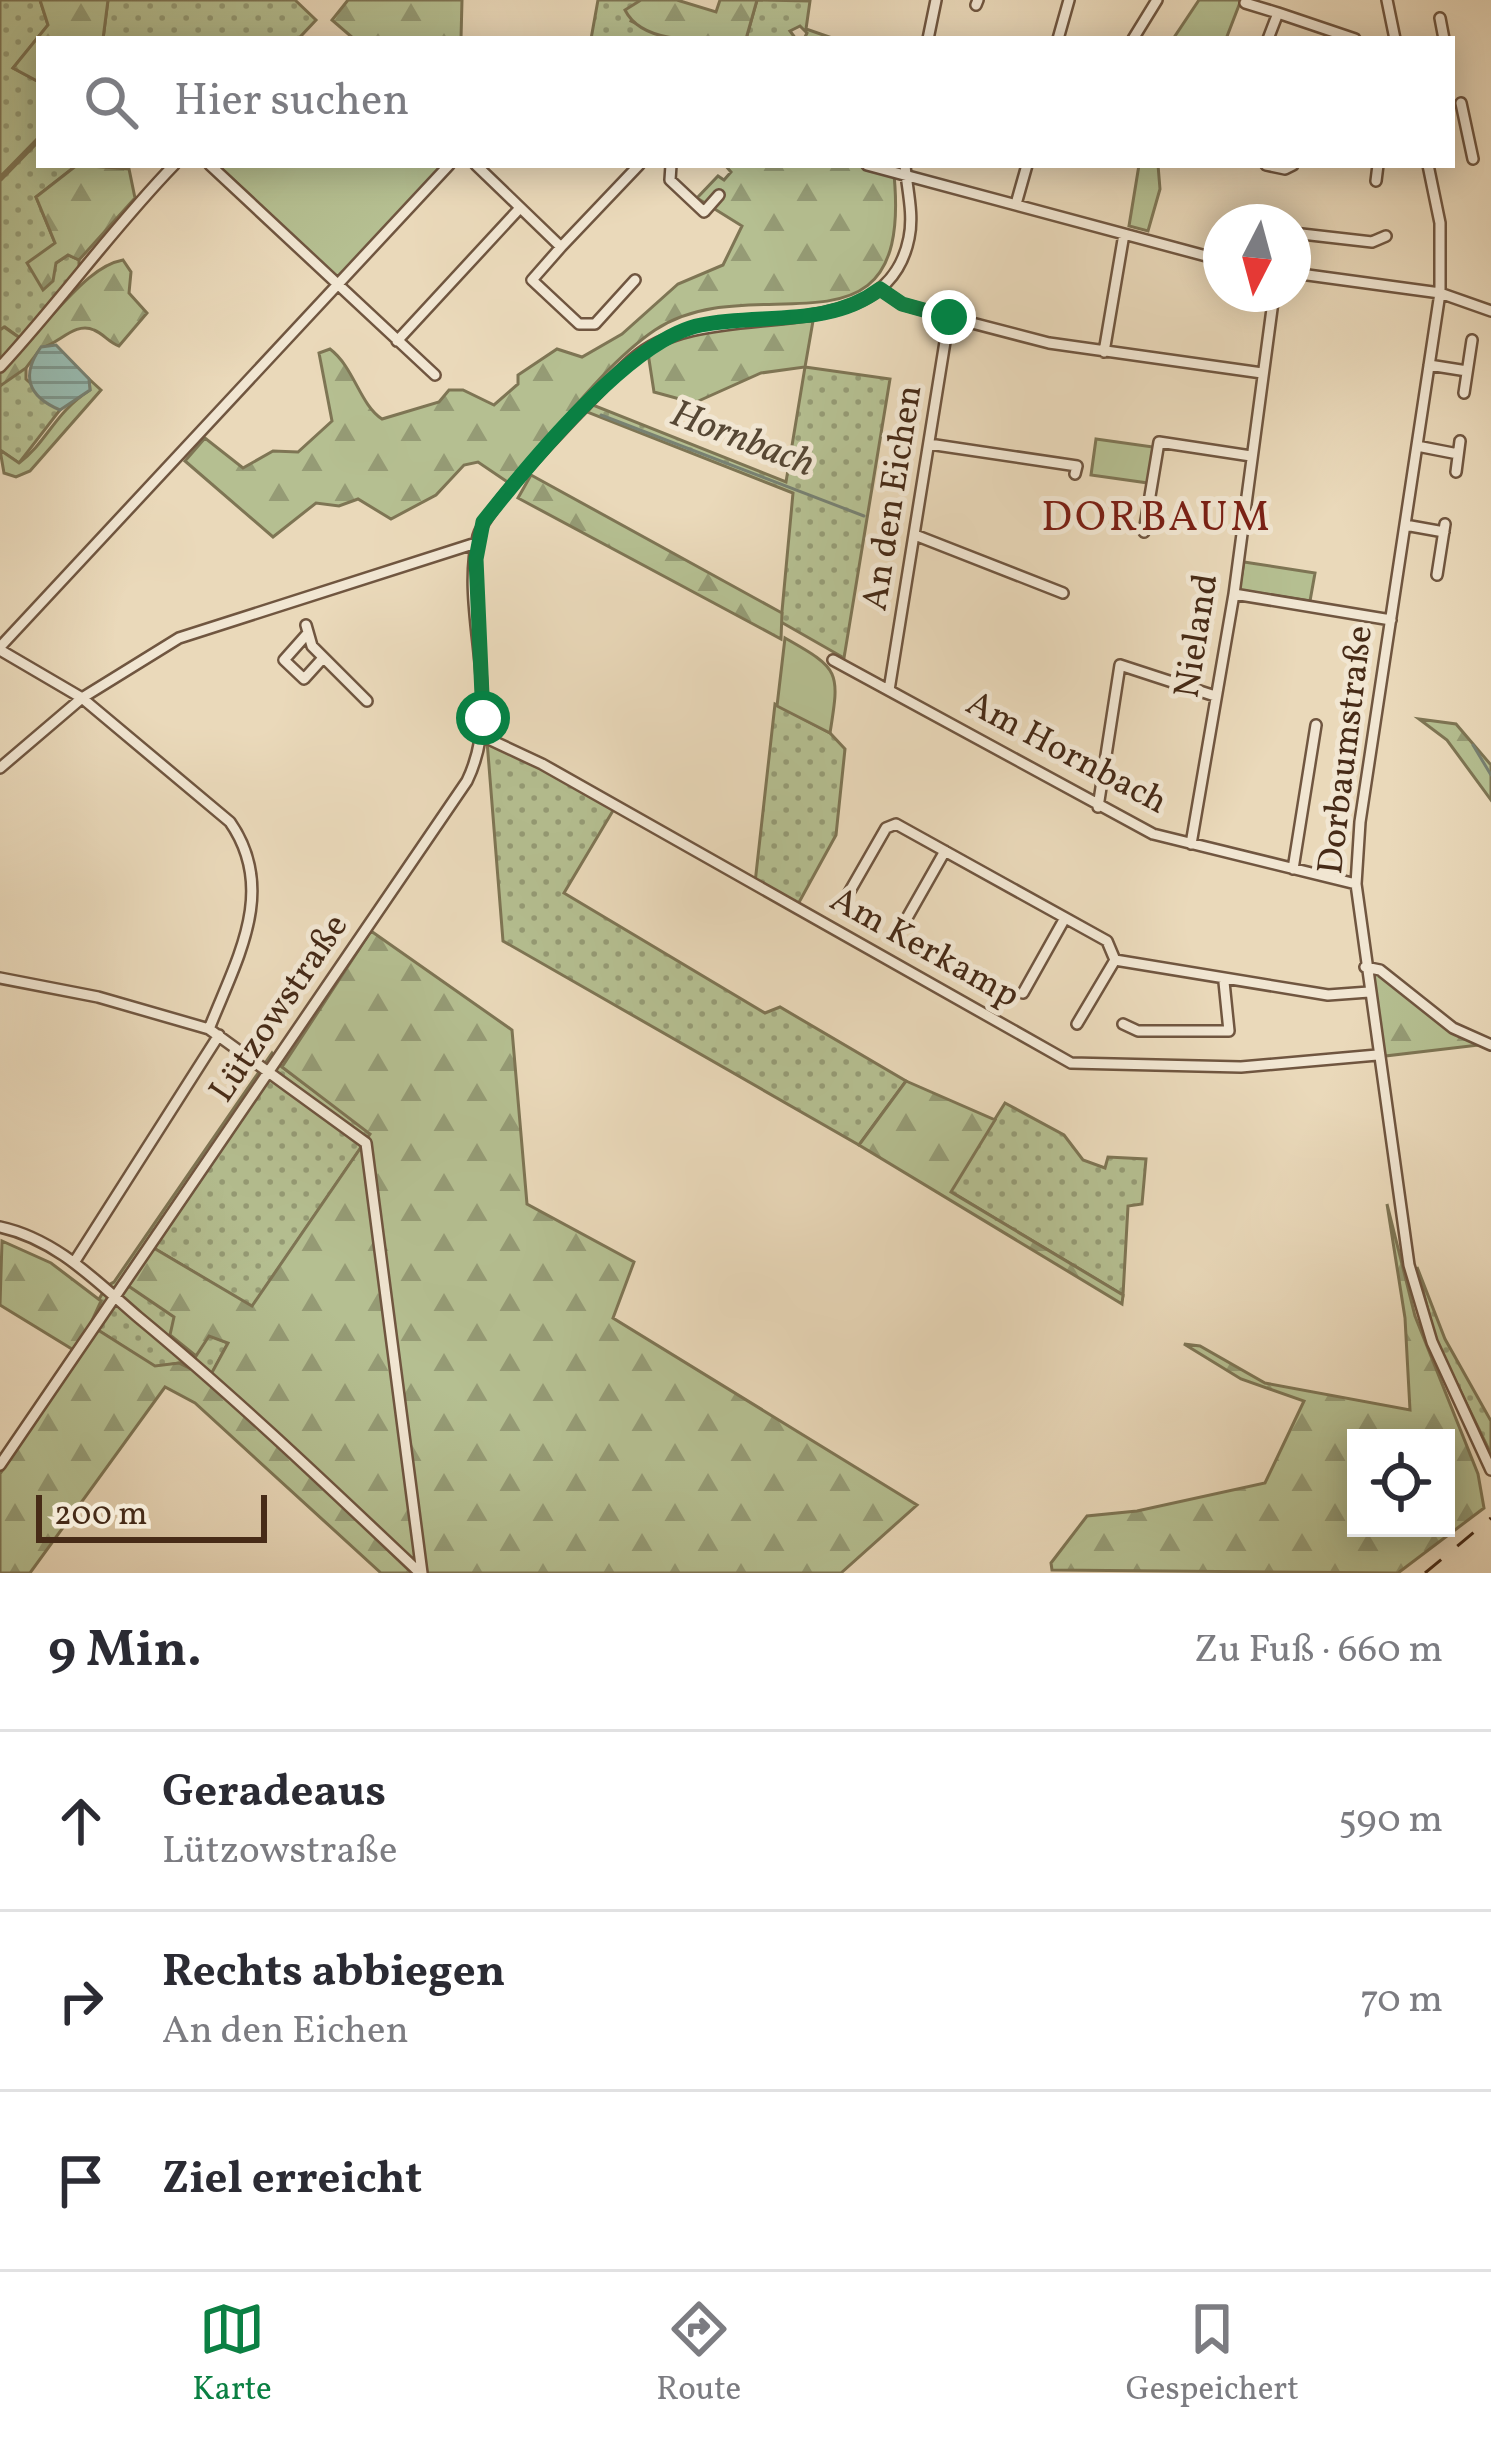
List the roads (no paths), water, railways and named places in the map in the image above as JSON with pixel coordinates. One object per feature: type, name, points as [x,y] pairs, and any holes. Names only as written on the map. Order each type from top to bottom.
[{"type":"street","points":[[929,36],[936,0]]},
{"type":"street","points":[[1059,36],[1070,0]]},
{"type":"street","points":[[1135,36],[1157,0]]},
{"type":"street","points":[[1388,0],[1394,36]]},
{"type":"street","points":[[1245,2],[1334,36]]},
{"type":"street","points":[[1269,36],[1278,13]]},
{"type":"street","points":[[1440,18],[1444,36]]},
{"type":"street","points":[[1461,104],[1457,119],[1472,158]]},
{"type":"street","points":[[0,367],[51,310],[98,245],[171,168]]},
{"type":"street","points":[[213,168],[435,375]]},
{"type":"street","points":[[75,1261],[214,1032],[253,913],[250,858],[230,822],[82,698],[0,649],[446,168]]},
{"type":"street","points":[[479,168],[562,247]]},
{"type":"street","points":[[635,280],[595,325],[579,324],[532,280],[636,168]]},
{"type":"street","points":[[671,168],[670,180],[704,212],[719,195]]},
{"type":"street","points":[[1016,204],[1026,168]]},
{"type":"street","points":[[1376,181],[1378,168]]},
{"type":"street","name":"Dorbaumstraße","points":[[1429,168],[1442,233],[1440,293],[1356,884],[1377,1055],[1414,1285],[1439,1361],[1491,1470]]},
{"type":"street","points":[[0,768],[82,698],[179,638],[476,543],[490,513],[647,347],[698,325],[841,310],[880,289],[901,262],[909,240],[906,170],[1203,255]]},
{"type":"street","points":[[397,341],[520,208]]},
{"type":"street","points":[[1104,352],[1124,234]]},
{"type":"street","points":[[1311,235],[1372,242],[1386,236]]},
{"type":"street","points":[[1311,275],[1440,293],[1491,311]]},
{"type":"street","points":[[880,289],[902,304],[1104,352],[1262,373]]},
{"type":"street","name":"Nieland","points":[[1191,844],[1234,594],[1271,312]]},
{"type":"street","name":"An den Eichen","points":[[889,690],[949,317]]},
{"type":"street","points":[[1464,392],[1472,340]]},
{"type":"street","points":[[1429,365],[1467,371]]},
{"type":"street","points":[[1144,532],[1159,442],[1251,456]]},
{"type":"street","points":[[929,444],[1076,466],[1075,474]]},
{"type":"street","points":[[1417,446],[1459,447],[1456,472]]},
{"type":"street","points":[[1405,525],[1445,528],[1437,575]]},
{"type":"street","points":[[915,535],[1063,593]]},
{"type":"street","name":"Lützowstraße","points":[[0,1465],[467,781],[482,736],[476,543]]},
{"type":"street","points":[[1234,594],[1391,620]]},
{"type":"street","points":[[323,658],[314,668],[294,648],[307,629],[323,658],[367,701]]},
{"type":"street","name":"Am Hornbach","points":[[833,660],[1153,834],[1356,884]]},
{"type":"street","points":[[1098,807],[1120,665],[1216,696]]},
{"type":"street","points":[[1293,869],[1316,725]]},
{"type":"street","name":"Am Kerkamp","points":[[482,736],[509,746],[1071,1063],[1240,1067],[1377,1055]]},
{"type":"street","points":[[847,896],[890,824],[1107,941],[1114,960]]},
{"type":"street","points":[[903,925],[945,851]]},
{"type":"street","points":[[1023,993],[1065,918]]},
{"type":"street","points":[[1114,960],[1224,982],[1234,978],[1328,995],[1369,992]]},
{"type":"street","points":[[1077,1024],[1114,960]]},
{"type":"street","points":[[1365,967],[1379,970],[1453,1028],[1491,1045]]},
{"type":"street","points":[[0,978],[98,997],[214,1032],[270,1069],[369,1149],[421,1573]]},
{"type":"street","points":[[1124,1024],[1138,1030],[1228,1031],[1224,982]]},
{"type":"street","points":[[0,1227],[22,1232],[75,1261],[225,1387],[421,1573]]},
{"type":"water","points":[[56,345],[89,379],[90,390],[60,410],[40,398],[30,376],[41,347]]},
{"type":"waterway","name":"Hornbach","points":[[601,415],[864,516]]},
{"type":"waterway","name":"Hornbach","points":[[1473,745],[1491,775]]},
{"type":"railway","points":[[1425,1573],[1491,1518]]},
{"type":"district","name":"DORBAUM","points":[[1157,519]]}]
